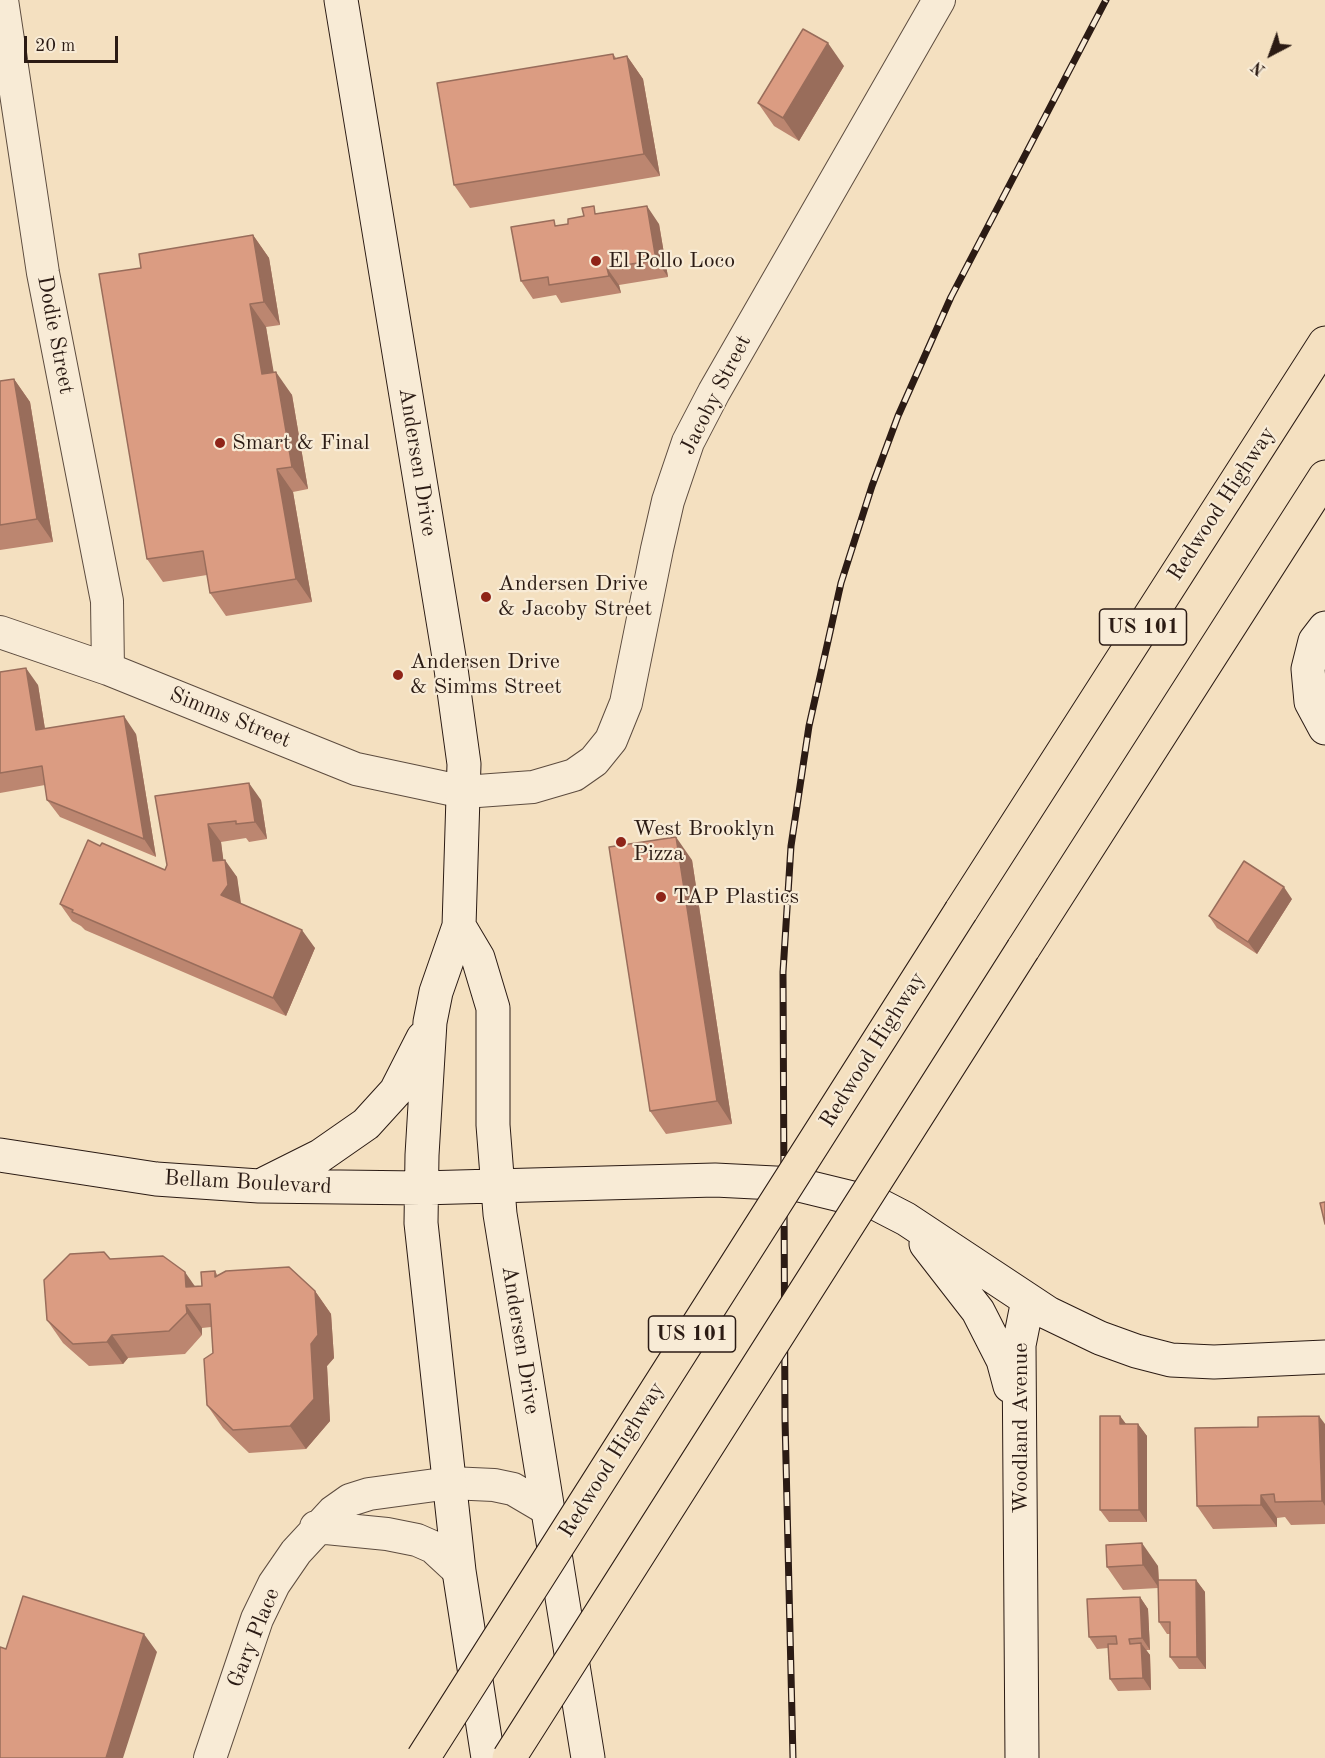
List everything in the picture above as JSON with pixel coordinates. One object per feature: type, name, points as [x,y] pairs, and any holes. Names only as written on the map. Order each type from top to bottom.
[{"type":"highway","name":"Redwood Highway","points":[[423,1758],[961,910],[1325,343]]},
{"type":"highway","name":"US 101","points":[[508,1758],[1325,477]]},
{"type":"main road","name":"Andersen Drive","points":[[341,0],[460,731],[464,792],[459,926],[436,992],[430,1022],[421,1188],[423,1257],[459,1571],[488,1758]]},
{"type":"main road","points":[[1320,635],[1309,659],[1309,692],[1315,712],[1325,728]]},
{"type":"main road","name":"Andersen Drive","points":[[459,926],[477,958],[492,1008],[493,1125],[497,1185],[588,1758]]},
{"type":"main road","points":[[259,1186],[320,1156],[366,1124],[396,1091],[430,1022]]},
{"type":"main road","name":"Bellam Boulevard","points":[[0,1155],[156,1179],[259,1186],[421,1188],[497,1185]]},
{"type":"main road","points":[[497,1185],[715,1180],[795,1184],[877,1204],[906,1219],[1028,1300],[1100,1338],[1171,1360],[1214,1362],[1325,1357]]},
{"type":"main road","points":[[906,1219],[961,1287],[991,1334],[1003,1360],[1020,1423]]},
{"type":"main road","name":"Woodland Avenue","points":[[1022,1758],[1019,1345],[1028,1300]]},
{"type":"street","name":"Dodie Street","points":[[2,0],[43,273],[106,602],[108,669]]},
{"type":"street","name":"Jacoby Street","points":[[464,792],[533,787],[574,775],[594,761],[611,740],[626,703],[668,501],[688,442],[720,382],[939,0]]},
{"type":"street","name":"Simms Street","points":[[0,632],[108,669],[356,769],[464,792]]},
{"type":"street","name":"Gary Place","points":[[210,1758],[257,1619],[274,1584],[316,1527],[333,1512],[360,1497],[390,1490],[450,1483],[495,1485],[513,1489],[547,1509]]},
{"type":"street","points":[[316,1527],[367,1531],[417,1540],[434,1547],[459,1571]]},
{"type":"building","points":[[803,29],[828,43],[783,118],[758,103]]},
{"type":"building","points":[[613,54],[614,59],[627,56],[644,154],[454,185],[437,83]]},
{"type":"building","name":"El Pollo Loco","points":[[594,206],[595,214],[647,206],[656,260],[607,268],[609,276],[549,285],[548,277],[521,281],[511,227],[554,220],[555,226],[568,224],[568,219],[584,216],[582,208]]},
{"type":"building","name":"Smart & Final","points":[[253,235],[264,302],[250,304],[262,374],[276,372],[292,467],[277,469],[296,579],[210,593],[203,551],[147,559],[99,274],[141,268],[139,254]]},
{"type":"building","points":[[14,379],[37,519],[0,525],[0,381]]},
{"type":"building","points":[[26,668],[36,730],[124,716],[144,839],[47,800],[42,766],[0,773],[0,672]]},
{"type":"building","points":[[249,783],[255,822],[236,824],[236,821],[208,824],[213,861],[225,860],[228,885],[221,895],[302,930],[273,998],[72,912],[73,910],[60,904],[88,840],[100,846],[102,843],[165,870],[167,865],[155,796]]},
{"type":"building","points":[[676,837],[717,1101],[650,1111],[609,847]]},
{"type":"building","points":[[1244,861],[1284,887],[1248,942],[1209,916]]},
{"type":"building","points":[[1325,1202],[1325,1224],[1320,1203]]},
{"type":"building","points":[[104,1252],[110,1259],[163,1256],[185,1272],[186,1287],[202,1286],[201,1272],[215,1271],[215,1277],[226,1271],[289,1267],[315,1291],[318,1335],[311,1344],[314,1399],[290,1426],[233,1430],[207,1405],[204,1359],[213,1353],[210,1304],[186,1305],[187,1313],[169,1331],[112,1335],[107,1342],[73,1344],[47,1320],[44,1280],[70,1254]]},
{"type":"building","points":[[1100,1416],[1120,1416],[1120,1424],[1138,1424],[1139,1510],[1100,1510]]},
{"type":"building","points":[[1319,1416],[1322,1501],[1275,1502],[1274,1494],[1261,1495],[1261,1505],[1197,1506],[1195,1428],[1258,1427],[1258,1417]]},
{"type":"building","points":[[1142,1543],[1143,1565],[1107,1567],[1106,1545]]},
{"type":"building","points":[[1158,1580],[1196,1580],[1197,1657],[1170,1657],[1170,1622],[1159,1622]]},
{"type":"building","points":[[23,1596],[144,1634],[106,1758],[0,1758],[0,1647],[6,1649]]},
{"type":"building","points":[[1140,1597],[1142,1638],[1129,1639],[1130,1644],[1141,1643],[1143,1678],[1110,1679],[1108,1644],[1117,1644],[1116,1636],[1089,1637],[1087,1599]]},
{"type":"railway","points":[[793,1758],[785,1419],[783,972],[791,846],[809,726],[841,583],[872,486],[898,416],[951,297],[1106,0]]},
{"type":"place","name":"El Pollo Loco","points":[[596,261]]},
{"type":"place","name":"Smart & Final","points":[[220,443]]},
{"type":"place","name":"Andersen Drive & Jacoby Street","points":[[486,597]]},
{"type":"place","name":"Andersen Drive & Simms Street","points":[[398,675]]},
{"type":"place","name":"West Brooklyn Pizza","points":[[621,842]]},
{"type":"place","name":"TAP Plastics","points":[[661,897]]}]
